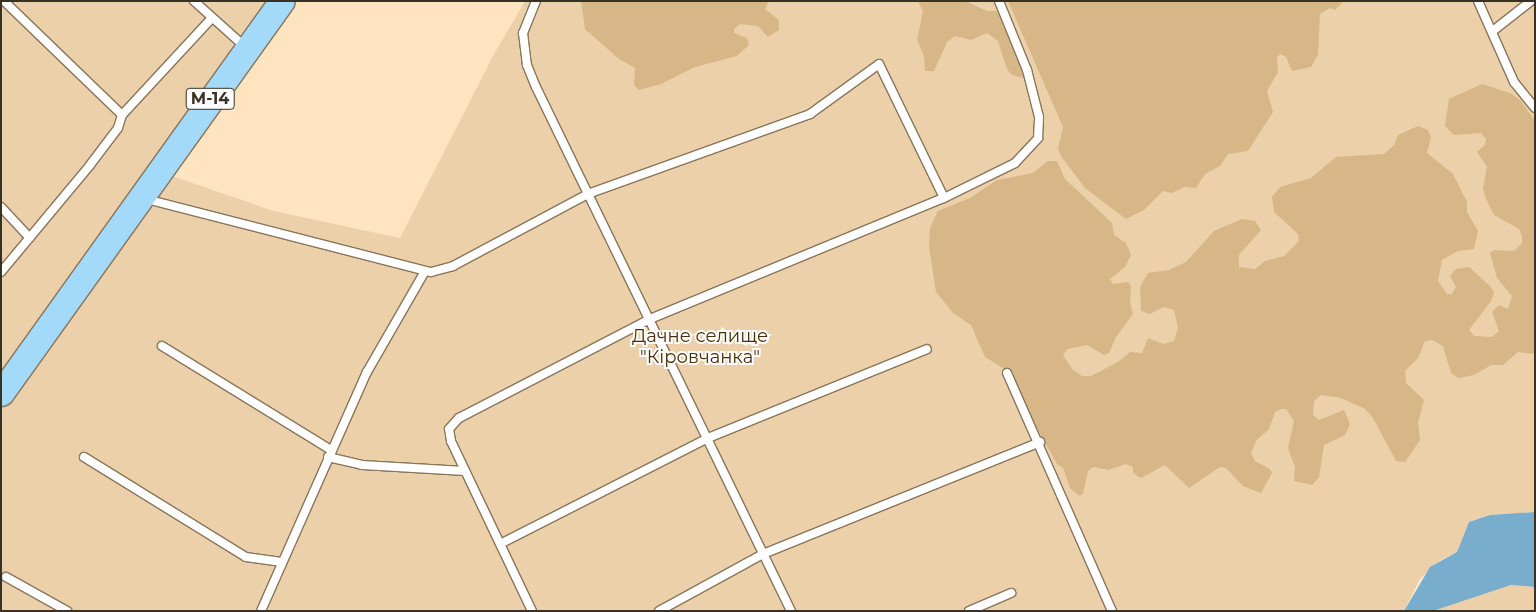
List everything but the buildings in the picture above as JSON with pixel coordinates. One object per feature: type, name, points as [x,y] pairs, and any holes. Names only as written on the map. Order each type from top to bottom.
[{"type":"highway","name":"М-14","points":[[1,393],[139,197],[282,1]]},
{"type":"lane","points":[[4,1],[122,114]]},
{"type":"lane","points":[[194,1],[211,19],[247,48]]},
{"type":"lane","points":[[536,1],[523,32],[527,64],[588,194],[791,611]]},
{"type":"lane","points":[[532,611],[451,441],[449,429],[459,418],[650,319],[944,198],[1015,162],[1038,138],[1039,116],[1027,70],[1000,1]]},
{"type":"lane","points":[[1478,1],[1494,30],[1514,82],[1535,108]]},
{"type":"lane","points":[[1494,30],[1531,1]]},
{"type":"lane","points":[[1,272],[118,128],[122,114],[211,19]]},
{"type":"lane","points":[[139,197],[425,271],[453,266],[588,194],[810,114],[879,64],[944,198]]},
{"type":"lane","points":[[1,207],[30,238]]},
{"type":"lane","points":[[261,611],[367,372],[425,271]]},
{"type":"lane","points":[[162,346],[330,454],[362,465],[465,471]]},
{"type":"lane","points":[[500,544],[708,438],[926,349]]},
{"type":"lane","points":[[1007,373],[1040,442],[1112,611]]},
{"type":"lane","points":[[659,611],[763,554],[1040,442]]},
{"type":"lane","points":[[84,457],[246,557],[282,562]]},
{"type":"lane","points":[[6,577],[66,611]]},
{"type":"lane","points":[[969,611],[1011,594]]},
{"type":"shaded area","points":[[292,1],[525,1],[495,52],[400,238],[274,211],[166,174]]},
{"type":"shaded area","points":[[581,1],[769,1],[765,9],[779,20],[779,30],[768,37],[758,26],[740,24],[734,29],[734,33],[747,38],[749,45],[737,56],[695,67],[661,84],[639,90],[634,85],[635,68],[619,59],[585,29]]},
{"type":"shaded area","points":[[918,1],[965,1],[987,11],[999,11],[1027,79],[1012,75],[1007,69],[998,41],[987,33],[971,40],[955,36],[947,42],[934,71],[925,71],[924,56],[917,40],[923,11]]},
{"type":"shaded area","points":[[1008,1],[1344,1],[1335,10],[1330,8],[1320,14],[1318,55],[1311,67],[1292,71],[1286,57],[1280,54],[1277,57],[1278,72],[1267,91],[1273,112],[1248,151],[1228,154],[1220,166],[1205,174],[1196,188],[1184,187],[1172,193],[1163,191],[1144,210],[1126,219],[1085,188],[1061,156],[1058,148],[1063,127]]},
{"type":"shaded area","points":[[1482,84],[1510,93],[1520,100],[1535,121],[1535,354],[1518,352],[1503,365],[1491,365],[1474,375],[1458,378],[1451,373],[1443,346],[1432,340],[1425,341],[1418,358],[1405,371],[1406,383],[1424,400],[1418,423],[1420,440],[1405,462],[1396,461],[1373,418],[1365,409],[1341,398],[1321,395],[1314,401],[1313,415],[1319,420],[1344,410],[1350,424],[1345,435],[1324,445],[1319,477],[1312,485],[1294,481],[1295,467],[1288,448],[1294,421],[1286,409],[1281,409],[1275,412],[1269,429],[1256,441],[1251,453],[1255,461],[1270,469],[1272,473],[1261,493],[1243,486],[1226,468],[1220,467],[1189,488],[1165,465],[1141,478],[1133,473],[1133,467],[1126,464],[1108,470],[1093,467],[1088,471],[1083,494],[1079,496],[1070,488],[1063,468],[1057,464],[1003,368],[985,357],[971,325],[953,313],[936,292],[929,247],[930,228],[938,211],[970,198],[997,180],[1033,173],[1048,161],[1057,161],[1065,179],[1112,223],[1114,235],[1126,243],[1131,255],[1125,267],[1110,279],[1113,284],[1128,282],[1131,286],[1130,302],[1133,314],[1116,337],[1109,353],[1104,355],[1087,345],[1068,349],[1063,355],[1072,369],[1082,376],[1091,376],[1118,362],[1130,352],[1142,353],[1148,338],[1163,344],[1174,341],[1178,328],[1174,310],[1164,307],[1150,314],[1141,311],[1140,287],[1148,273],[1169,270],[1186,262],[1214,231],[1242,219],[1255,221],[1261,230],[1239,255],[1239,267],[1255,269],[1265,261],[1284,256],[1299,241],[1298,234],[1274,212],[1272,197],[1280,187],[1311,178],[1336,157],[1384,154],[1394,145],[1398,135],[1418,126],[1428,130],[1431,137],[1427,153],[1453,174],[1467,202],[1467,212],[1478,231],[1474,249],[1458,251],[1442,260],[1438,281],[1447,294],[1452,294],[1456,287],[1450,276],[1456,269],[1469,267],[1491,287],[1494,293],[1491,301],[1469,330],[1474,336],[1492,337],[1499,331],[1492,312],[1499,305],[1508,309],[1512,296],[1497,278],[1490,253],[1494,250],[1514,251],[1522,243],[1522,236],[1519,229],[1494,215],[1486,199],[1483,188],[1487,167],[1477,152],[1485,145],[1486,139],[1481,133],[1454,135],[1445,126],[1449,99]]},
{"type":"green space","points":[[1,1],[271,1],[1,379]]},
{"type":"green space","name":"Дачне селище \"Кіровчанка\"","points":[[525,1],[1535,1],[1535,512],[1490,515],[1469,522],[1457,552],[1441,560],[1420,579],[1404,611],[1,611],[1,407],[166,174],[274,211],[400,238],[495,52]]},
{"type":"green space","points":[[1511,585],[1535,587],[1535,611],[1433,611]]},
{"type":"water","points":[[1535,512],[1535,587],[1511,585],[1433,611],[1404,611],[1430,567],[1457,552],[1469,522],[1490,515]]}]
